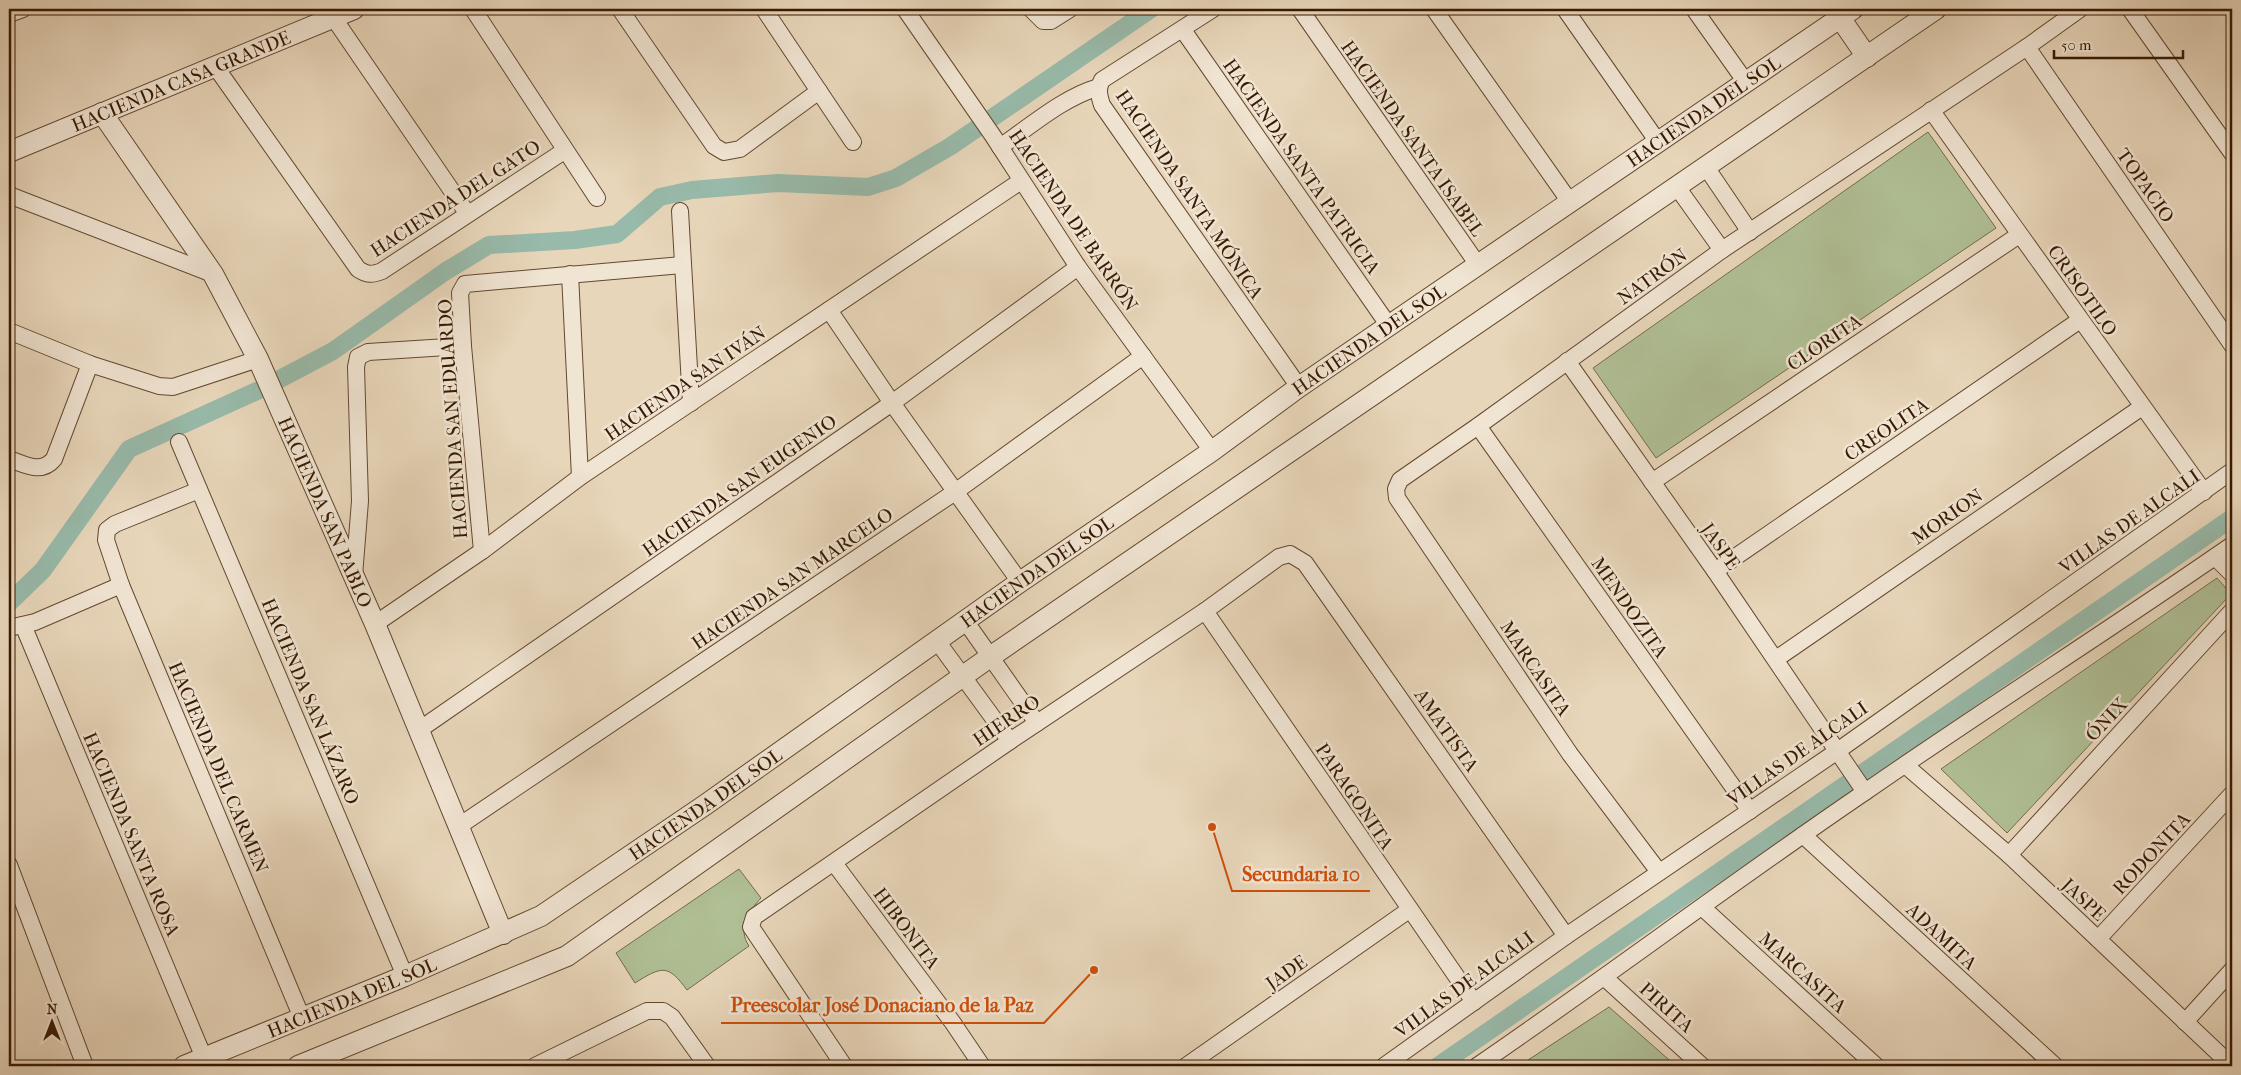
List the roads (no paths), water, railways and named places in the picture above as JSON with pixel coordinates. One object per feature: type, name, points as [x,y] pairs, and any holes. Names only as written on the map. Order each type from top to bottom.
[{"type":"street","points":[[9,14],[23,9]]},
{"type":"street","name":"HACIENDA CASA GRANDE","points":[[9,152],[354,9]]},
{"type":"street","points":[[473,9],[564,151],[597,198]]},
{"type":"street","points":[[620,9],[714,146],[724,152],[740,149],[819,91]]},
{"type":"street","points":[[764,9],[852,142]]},
{"type":"street","name":"HACIENDA DE BARRÓN","points":[[905,9],[996,142],[1078,267],[1212,452]]},
{"type":"street","points":[[1031,9],[1043,21],[1051,21],[1070,9]]},
{"type":"street","name":"HACIENDA SANTA MÓNICA","points":[[1214,9],[1102,80],[1099,87],[1102,105],[1299,387]]},
{"type":"street","name":"HACIENDA SANTA ISABEL","points":[[1300,9],[1478,265]]},
{"type":"street","points":[[1434,9],[1570,202]]},
{"type":"street","points":[[1565,9],[1658,142]]},
{"type":"street","points":[[1694,9],[1744,81]]},
{"type":"street","points":[[298,1066],[567,956],[990,657],[1936,9]]},
{"type":"street","name":"NATRÓN","points":[[1400,480],[1722,250],[2027,47],[2080,9]]},
{"type":"street","points":[[2130,9],[2232,153]]},
{"type":"street","points":[[1842,12],[1867,57]]},
{"type":"street","name":"HACIENDA DEL SOL","points":[[184,1066],[406,976],[541,916],[705,805],[1020,582],[1212,452],[1299,387],[1658,142],[1842,12]]},
{"type":"street","points":[[334,17],[467,213]]},
{"type":"street","name":"HACIENDA SANTA PATRICIA","points":[[1183,30],[1389,326]]},
{"type":"street","name":"TOPACIO","points":[[2027,47],[2232,345]]},
{"type":"street","name":"HACIENDA DEL GATO","points":[[215,66],[358,269],[366,274],[382,271],[467,213],[564,151]]},
{"type":"street","points":[[996,142],[1082,92],[1099,87]]},
{"type":"street","name":"CRISOTILO","points":[[1931,110],[2204,492]]},
{"type":"street","name":"HACIENDA SAN PABLO","points":[[102,113],[212,274],[260,363],[375,624],[503,934]]},
{"type":"street","points":[[1706,167],[1750,232]]},
{"type":"street","name":"HACIENDA SAN IVÁN","points":[[375,624],[482,551],[580,478],[1021,181]]},
{"type":"street","points":[[1677,186],[1722,250]]},
{"type":"street","points":[[9,195],[212,274]]},
{"type":"street","points":[[680,211],[691,403]]},
{"type":"street","name":"CLORITA","points":[[1652,482],[2019,235]]},
{"type":"street","points":[[580,478],[570,274],[682,265]]},
{"type":"street","name":"HACIENDA SAN EUGENIO","points":[[419,730],[892,403],[1078,267]]},
{"type":"street","name":"HACIENDA SAN EDUARDO","points":[[482,551],[460,293],[464,284],[570,274]]},
{"type":"street","points":[[830,310],[892,403],[1020,582]]},
{"type":"street","name":"CREOLITA","points":[[1714,571],[2080,320]]},
{"type":"street","points":[[9,331],[90,364],[159,386],[173,386],[260,363]]},
{"type":"street","points":[[354,576],[360,501],[356,367],[358,357],[368,352],[464,346]]},
{"type":"street","name":"HACIENDA SAN MARCELO","points":[[459,826],[955,492],[1143,356]]},
{"type":"street","name":"JASPE","points":[[1567,361],[1776,660],[1863,789]]},
{"type":"street","points":[[9,459],[42,468],[49,466],[54,460],[90,364]]},
{"type":"street","name":"MORION","points":[[1776,660],[2142,407]]},
{"type":"street","name":"MENDOZITA","points":[[1478,426],[1750,811]]},
{"type":"street","name":"HACIENDA SAN LÁZARO","points":[[179,442],[406,976]]},
{"type":"street","name":"VILLAS DE ALCALI","points":[[1384,1066],[1659,872],[1838,754],[2232,471]]},
{"type":"street","name":"MARCASITA","points":[[1400,480],[1396,489],[1397,498],[1570,754],[1659,872]]},
{"type":"street","name":"HACIENDA DEL CARMEN","points":[[199,490],[115,524],[107,530],[106,540],[121,585],[302,1018]]},
{"type":"street","points":[[1476,1066],[1703,908],[1863,789],[1905,765],[2232,545]]},
{"type":"street","name":"HIERRO","points":[[844,1066],[751,927],[754,917],[1010,741],[1204,611],[1279,557],[1290,554]]},
{"type":"street","name":"AMATISTA","points":[[1290,554],[1305,563],[1566,936]]},
{"type":"street","points":[[2215,557],[2232,574]]},
{"type":"street","points":[[16,626],[121,585]]},
{"type":"street","name":"PARAGONITA","points":[[1204,611],[1474,1002]]},
{"type":"street","name":"ÓNIX","points":[[2009,854],[2232,611]]},
{"type":"street","points":[[966,622],[1037,723]]},
{"type":"street","name":"HACIENDA SANTA ROSA","points":[[16,626],[204,1058]]},
{"type":"street","points":[[937,641],[1010,741]]},
{"type":"street","name":"JASPE","points":[[1905,765],[2009,854],[2232,1066]]},
{"type":"street","name":"RODONITA","points":[[2098,939],[2232,794]]},
{"type":"street","name":"ADAMITA","points":[[1803,835],[2055,1066]]},
{"type":"street","name":"HIBONITA","points":[[834,863],[982,1066]]},
{"type":"street","points":[[9,865],[85,1066]]},
{"type":"street","name":"MARCASITA","points":[[1703,908],[1876,1066]]},
{"type":"street","name":"JADE","points":[[1186,1066],[1409,910]]},
{"type":"street","points":[[2185,1022],[2232,970]]},
{"type":"street","name":"PIRITA","points":[[1605,978],[1702,1066]]},
{"type":"street","points":[[535,1066],[565,1061],[647,1011],[658,1010],[672,1017],[707,1066]]},
{"type":"waterway","points":[[9,603],[43,570],[129,449],[259,390],[333,351],[446,271],[489,245],[575,240],[617,234],[660,197],[692,190],[778,183],[868,187],[896,178],[951,146],[1151,9]]},
{"type":"waterway","points":[[1438,1066],[2232,518]]},
{"type":"place","name":"Secundaria 10","points":[[1212,827]]},
{"type":"place","name":"Preescolar José Donaciano de la Paz","points":[[1094,970]]}]
